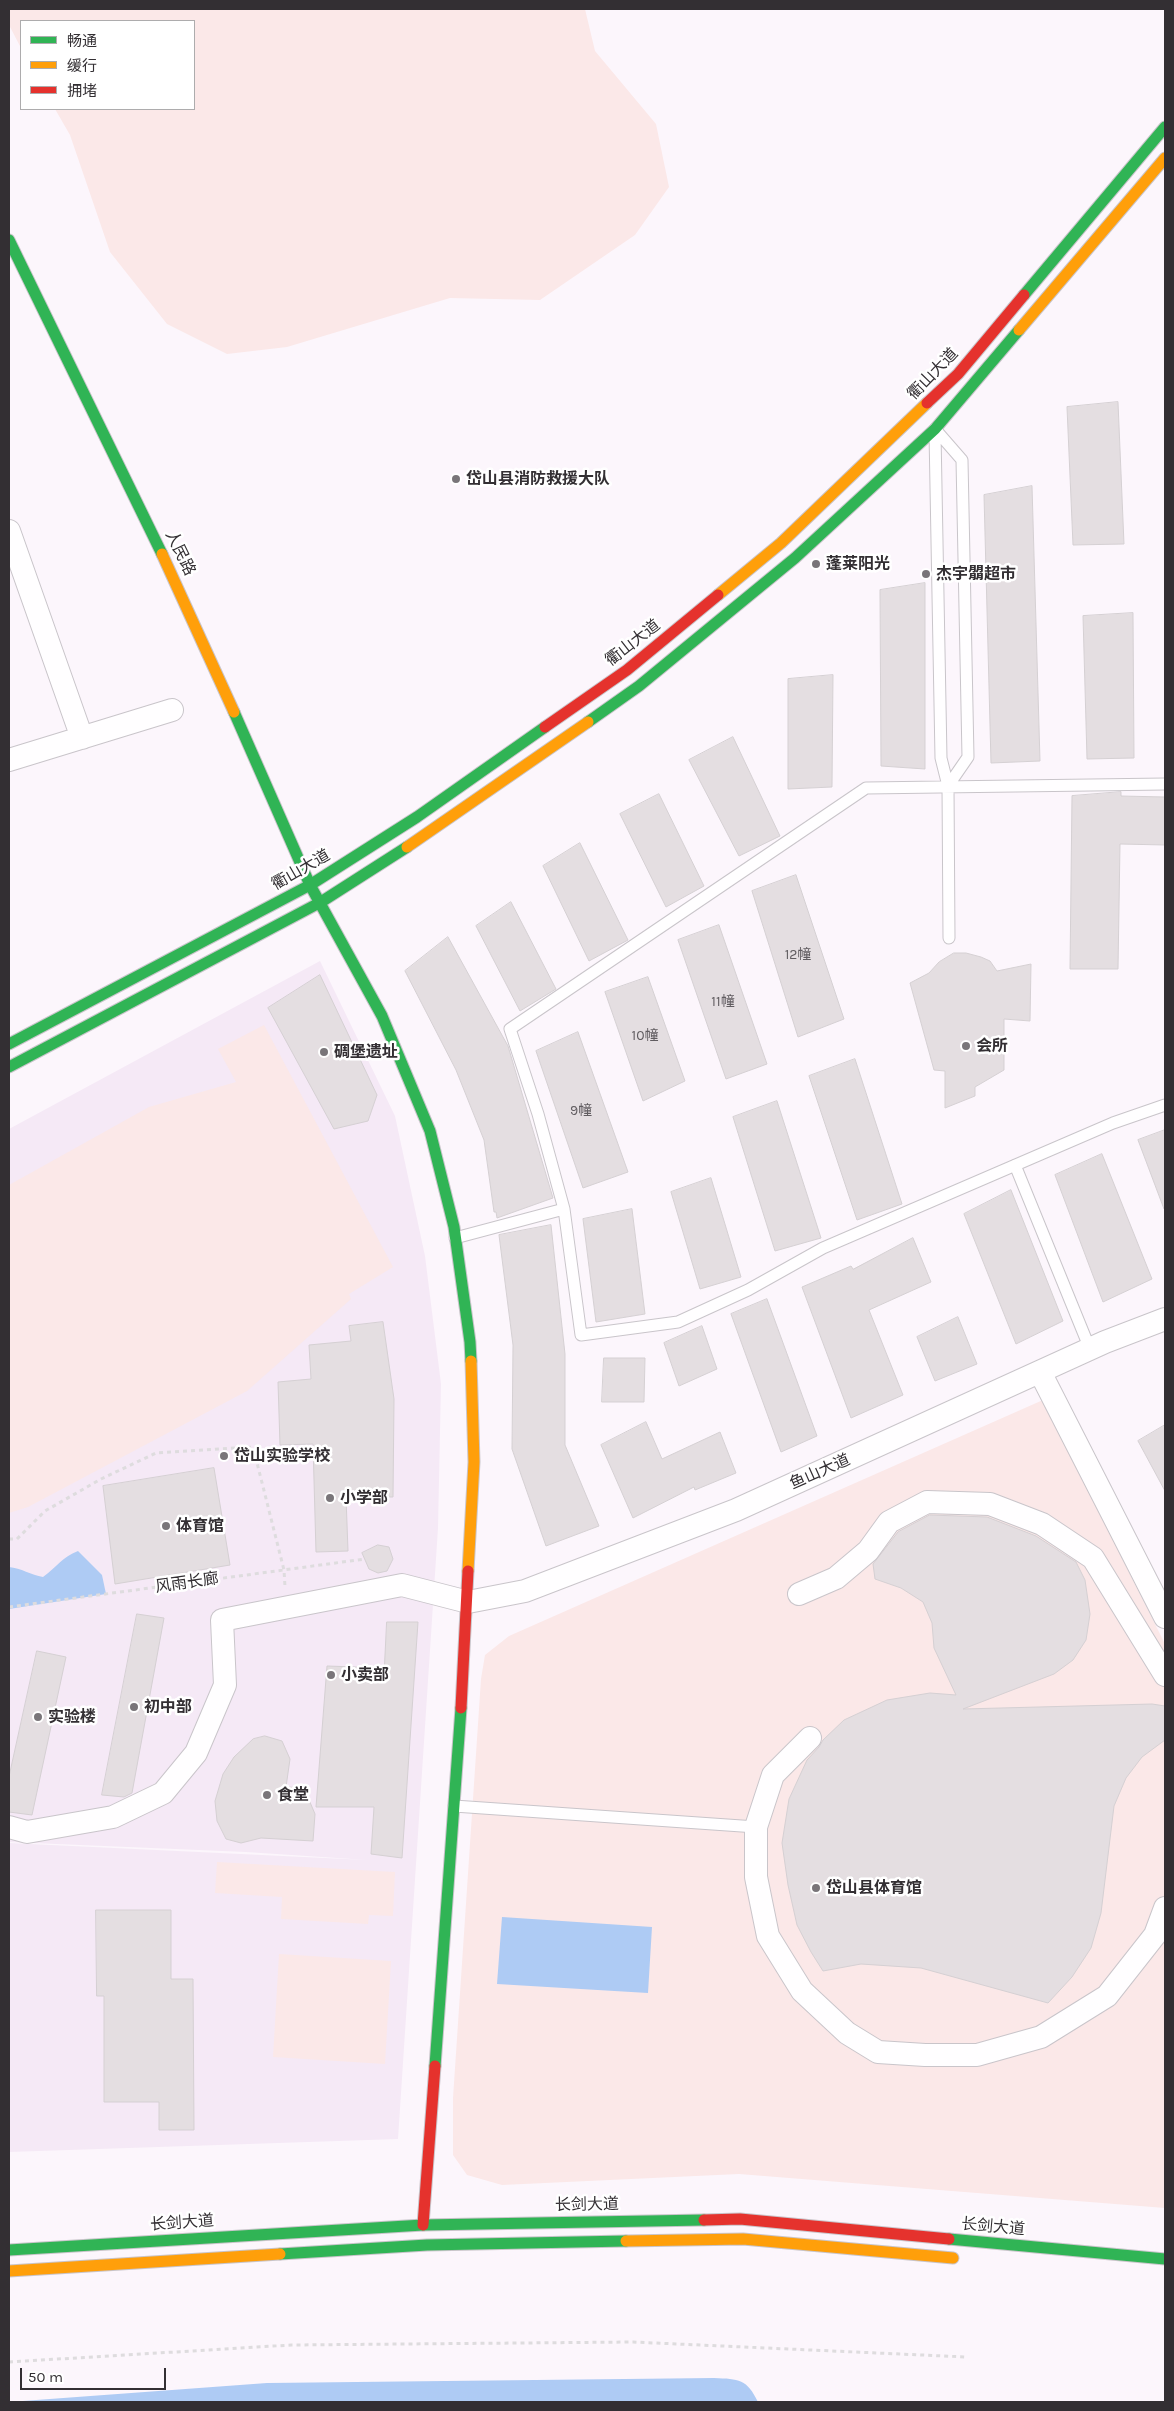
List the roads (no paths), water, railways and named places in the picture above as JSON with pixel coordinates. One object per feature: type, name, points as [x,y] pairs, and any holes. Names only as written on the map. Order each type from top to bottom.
[{"type":"main road","name":"衢山大道","points":[[9,1044],[310,885],[416,817],[626,670],[782,543],[958,374],[1165,127]]},
{"type":"main road","points":[[9,1067],[321,902],[428,834],[639,686],[794,558],[935,429],[1165,158]]},
{"type":"main road","name":"人民路","points":[[9,240],[182,594],[310,885],[382,1016],[430,1131],[455,1238],[470,1342],[474,1462],[468,1602],[423,2225]]},
{"type":"main road","name":"长剑大道","points":[[9,2250],[423,2225],[740,2219],[1165,2259]]},
{"type":"main road","points":[[9,2270],[427,2245],[743,2239],[969,2260]]},
{"type":"street","points":[[9,531],[82,738]]},
{"type":"street","points":[[9,760],[172,710]]},
{"type":"street","name":"鱼山大道","points":[[468,1602],[525,1591],[736,1510],[1090,1349],[1165,1319]]},
{"type":"street","points":[[1040,1372],[1165,1617]]},
{"type":"street","points":[[799,1594],[836,1578],[868,1551],[889,1522],[927,1502],[990,1504],[1042,1524],[1093,1558],[1165,1675]]},
{"type":"street","points":[[9,1827],[27,1832],[114,1816],[163,1792],[196,1753],[225,1684],[222,1620],[402,1585],[468,1602]]},
{"type":"street","points":[[810,1738],[773,1775],[756,1827],[756,1877],[768,1936],[802,1991],[847,2033],[878,2052],[925,2055],[977,2054],[1041,2037],[1107,1996],[1160,1935],[1165,1908]]},
{"type":"lane","points":[[935,429],[941,758],[948,786],[949,938]]},
{"type":"lane","points":[[935,429],[962,460],[968,757],[948,786]]},
{"type":"lane","points":[[1165,784],[866,788],[510,1029],[538,1114],[564,1209],[581,1335],[678,1322],[748,1290],[823,1248],[1113,1123],[1165,1105]]},
{"type":"lane","points":[[1015,1165],[1090,1349]]},
{"type":"lane","points":[[455,1238],[564,1209]]},
{"type":"lane","points":[[454,1806],[756,1827]]},
{"type":"water","points":[[78,1551],[102,1575],[106,1594],[9,1609],[9,1567],[43,1577],[72,1553]]},
{"type":"water","points":[[502,1917],[652,1927],[648,1993],[497,1984]]},
{"type":"water","points":[[714,2378],[741,2382],[750,2389],[758,2402],[9,2402],[267,2383]]},
{"type":"place","name":"岱山县消防救援大队","points":[[456,479]]},
{"type":"place","name":"蓬莱阳光","points":[[816,564]]},
{"type":"place","name":"杰宇朤超市","points":[[926,574]]},
{"type":"place","name":"会所","points":[[966,1046]]},
{"type":"place","name":"碉堡遗址","points":[[324,1052]]},
{"type":"place","name":"岱山实验学校","points":[[224,1456]]},
{"type":"place","name":"小学部","points":[[330,1498]]},
{"type":"place","name":"体育馆","points":[[166,1526]]},
{"type":"place","name":"小卖部","points":[[331,1675]]},
{"type":"place","name":"初中部","points":[[134,1707]]},
{"type":"place","name":"实验楼","points":[[38,1717]]},
{"type":"place","name":"食堂","points":[[267,1795]]},
{"type":"place","name":"岱山县体育馆","points":[[816,1888]]}]
